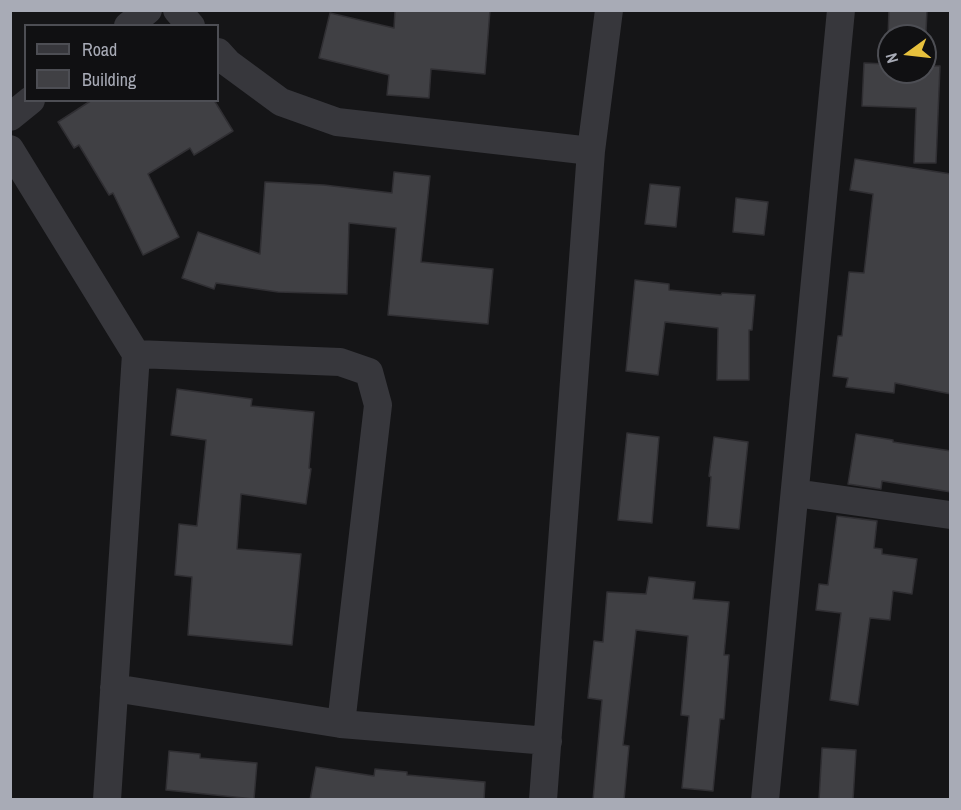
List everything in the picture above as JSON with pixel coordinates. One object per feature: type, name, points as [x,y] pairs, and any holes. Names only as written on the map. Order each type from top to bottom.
[{"type":"street","points":[[130,24],[148,10]]},
{"type":"street","points":[[177,10],[189,24]]},
{"type":"street","points":[[543,800],[591,151],[609,10]]},
{"type":"street","points":[[765,800],[841,10]]},
{"type":"street","points":[[219,53],[228,63],[281,102],[337,122],[591,151]]},
{"type":"street","points":[[10,117],[29,102]]},
{"type":"street","points":[[10,148],[136,354],[107,800]]},
{"type":"street","points":[[136,354],[340,362],[369,372],[378,405],[341,724]]},
{"type":"street","points":[[795,493],[951,515]]},
{"type":"street","points":[[114,688],[341,724],[548,741]]},
{"type":"building","points":[[395,10],[490,10],[485,74],[431,69],[429,98],[387,95],[389,75],[319,58],[330,13],[394,28]]},
{"type":"building","points":[[889,10],[927,10],[926,24],[888,24]]},
{"type":"building","points":[[864,63],[877,64],[877,84],[937,84],[937,66],[940,66],[936,163],[914,163],[916,108],[862,106]]},
{"type":"building","points":[[89,102],[215,102],[233,131],[194,155],[190,148],[148,174],[179,237],[143,255],[113,193],[109,195],[79,145],[74,148],[58,122]]},
{"type":"building","points":[[855,159],[951,174],[951,394],[895,383],[894,393],[846,387],[848,378],[833,376],[838,336],[842,336],[849,272],[864,273],[873,194],[850,190]]},
{"type":"building","points":[[394,172],[430,176],[421,262],[493,269],[488,324],[388,315],[396,228],[349,223],[347,294],[278,292],[216,283],[214,289],[182,278],[198,232],[260,254],[265,182],[324,185],[392,193]]},
{"type":"building","points":[[650,184],[680,187],[676,227],[645,224]]},
{"type":"building","points":[[736,198],[768,202],[764,235],[733,232]]},
{"type":"building","points":[[635,280],[669,284],[669,290],[721,295],[722,293],[755,295],[752,330],[749,330],[749,380],[717,380],[718,328],[665,322],[658,375],[626,371]]},
{"type":"building","points":[[177,389],[252,399],[251,406],[314,412],[309,468],[311,469],[306,504],[241,494],[237,549],[301,554],[292,645],[188,635],[192,577],[175,575],[179,524],[197,526],[206,440],[171,435]]},
{"type":"building","points":[[627,433],[659,437],[652,523],[618,520]]},
{"type":"building","points":[[856,434],[951,451],[951,492],[882,481],[881,489],[848,484]]},
{"type":"building","points":[[714,437],[748,442],[739,529],[707,526],[711,477],[709,476]]},
{"type":"building","points":[[837,516],[877,521],[874,548],[882,549],[882,554],[917,559],[912,594],[893,591],[890,620],[870,618],[858,705],[830,700],[841,613],[816,610],[819,584],[828,585]]},
{"type":"building","points":[[649,577],[695,582],[693,599],[729,602],[724,655],[729,655],[724,719],[720,719],[713,791],[682,788],[689,716],[681,715],[688,636],[636,630],[623,745],[629,746],[624,800],[593,800],[602,700],[588,698],[594,641],[603,642],[607,592],[646,594]]},
{"type":"building","points":[[822,748],[856,750],[853,800],[819,800]]},
{"type":"building","points":[[169,751],[200,754],[200,758],[257,763],[254,799],[166,790]]},
{"type":"building","points":[[316,767],[374,776],[375,769],[407,772],[407,775],[485,782],[484,800],[310,800]]}]
